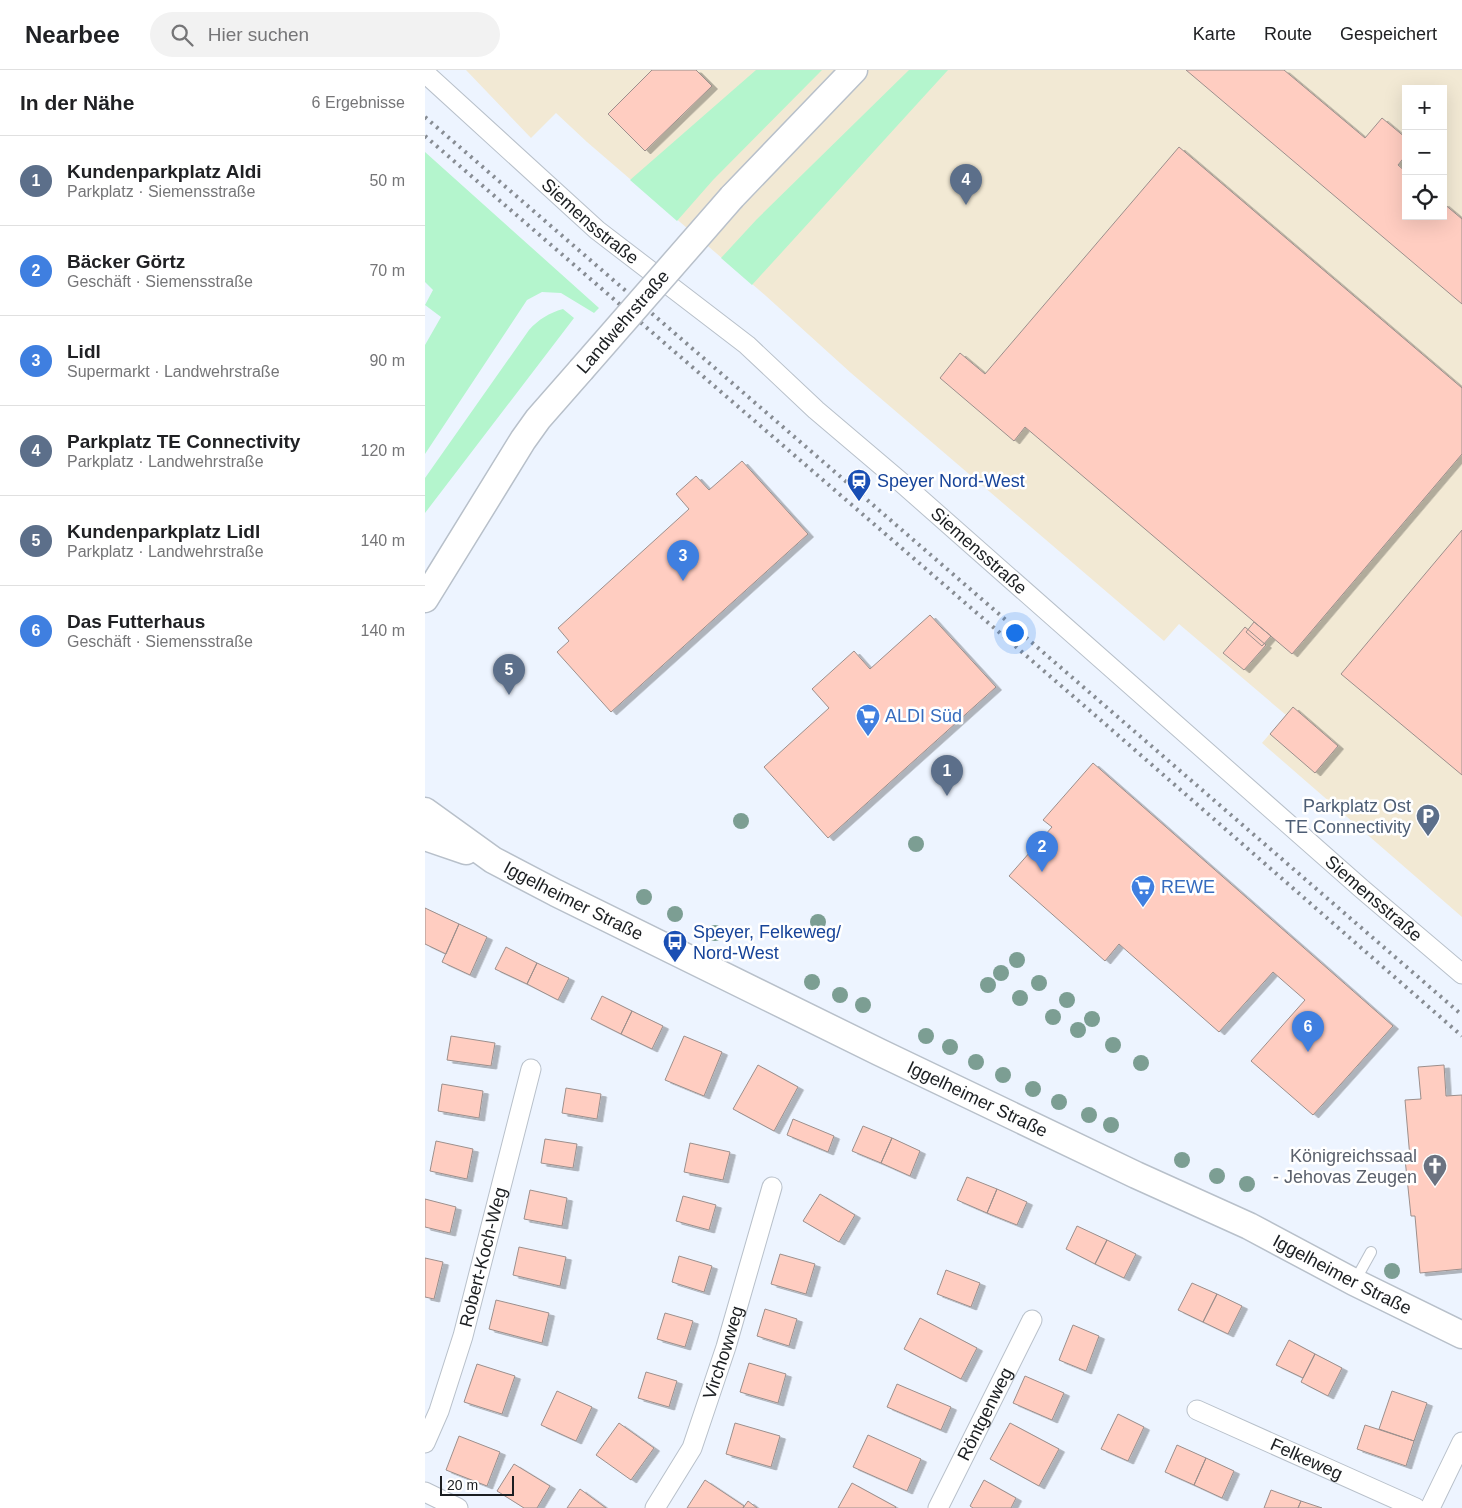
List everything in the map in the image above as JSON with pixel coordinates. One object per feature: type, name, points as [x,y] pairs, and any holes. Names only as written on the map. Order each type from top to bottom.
[{"type":"main road","name":"Landwehrstraße","points":[[425,598],[538,419],[732,197],[854,70]]},
{"type":"main road","name":"Iggelheimer Straße","points":[[425,811],[493,860]]},
{"type":"main road","name":"Iggelheimer Straße","points":[[425,837],[493,860],[610,920],[879,1052],[1136,1175],[1249,1226],[1354,1282],[1462,1335]]},
{"type":"street","name":"Siemensstraße","points":[[425,73],[597,230],[747,345],[816,410],[902,483],[1362,890],[1462,974]]},
{"type":"street","name":"Robert-Koch-Weg","points":[[425,1443],[439,1412],[463,1336],[531,1069]]},
{"type":"street","name":"Virchowweg","points":[[655,1508],[692,1448],[727,1347],[772,1187]]},
{"type":"street","name":"Röntgenweg","points":[[938,1508],[1032,1320]]},
{"type":"street","name":"Felkeweg","points":[[1197,1410],[1417,1508]]},
{"type":"street","points":[[1430,1508],[1462,1442]]},
{"type":"street","points":[[425,1492],[456,1508]]},
{"type":"lane","points":[[1354,1282],[1371,1252]]},
{"type":"shaded area","points":[[466,70],[1462,70],[1462,917],[1262,743],[1286,715],[1179,624],[1164,641],[851,373],[766,296],[556,113],[531,138]]},
{"type":"green space","points":[[756,70],[822,70],[713,180],[677,221],[630,180]]},
{"type":"green space","points":[[909,70],[948,70],[752,285],[721,258],[757,219]]},
{"type":"green space","points":[[425,152],[599,308],[594,313],[561,293],[542,292],[527,300],[425,454],[425,345],[441,317],[425,305],[433,290],[425,282]]},
{"type":"green space","points":[[563,309],[574,318],[425,513],[425,478],[529,330],[553,312]]},
{"type":"building","points":[[652,70],[696,70],[712,86],[645,151],[608,114]]},
{"type":"building","points":[[1186,70],[1284,70],[1365,138],[1382,118],[1402,135],[1402,160],[1398,165],[1402,168],[1402,220],[1447,220],[1447,206],[1462,219],[1462,304]]},
{"type":"building","points":[[1179,147],[1462,388],[1462,454],[1292,654],[1025,427],[1014,441],[940,378],[960,353],[985,374]]},
{"type":"building","points":[[742,461],[808,534],[611,712],[557,652],[569,641],[558,628],[689,509],[676,494],[696,476],[709,490]]},
{"type":"building","points":[[1462,530],[1462,775],[1341,674]]},
{"type":"building","name":"ALDI Süd","points":[[930,615],[996,687],[828,838],[764,767],[829,708],[812,689],[854,651],[870,669]]},
{"type":"building","points":[[1254,622],[1271,636],[1262,646],[1246,632]]},
{"type":"building","points":[[1245,627],[1266,645],[1244,670],[1223,653]]},
{"type":"building","points":[[1293,707],[1338,746],[1315,773],[1270,734]]},
{"type":"building","points":[[1093,763],[1393,1026],[1313,1115],[1251,1061],[1305,1000],[1273,972],[1219,1032],[1119,944],[1105,961],[1009,876],[1052,827],[1043,820]]},
{"type":"building","points":[[425,908],[459,924],[446,954],[425,944]]},
{"type":"building","points":[[459,924],[487,937],[470,975],[442,962]]},
{"type":"building","points":[[506,947],[537,963],[527,984],[495,969]]},
{"type":"building","points":[[537,963],[569,978],[558,1000],[527,984]]},
{"type":"building","points":[[602,996],[632,1011],[621,1034],[591,1019]]},
{"type":"building","points":[[632,1011],[663,1026],[652,1049],[621,1034]]},
{"type":"building","points":[[451,1036],[495,1043],[491,1066],[447,1060]]},
{"type":"building","points":[[684,1036],[722,1052],[704,1096],[665,1080]]},
{"type":"building","points":[[758,1065],[798,1087],[774,1131],[733,1109]]},
{"type":"building","name":"Königreichssaal - Jehovas Zeugen","points":[[1444,1065],[1446,1096],[1462,1095],[1462,1269],[1420,1273],[1415,1216],[1411,1216],[1405,1159],[1410,1158],[1405,1100],[1421,1099],[1418,1067]]},
{"type":"building","points":[[442,1084],[483,1091],[479,1118],[438,1111]]},
{"type":"building","points":[[566,1088],[601,1094],[597,1119],[562,1113]]},
{"type":"building","points":[[793,1119],[834,1136],[828,1152],[787,1135]]},
{"type":"building","points":[[863,1126],[892,1138],[881,1163],[852,1151]]},
{"type":"building","points":[[892,1138],[920,1151],[910,1176],[881,1163]]},
{"type":"building","points":[[545,1139],[577,1144],[573,1168],[541,1163]]},
{"type":"building","points":[[436,1141],[473,1149],[467,1179],[430,1171]]},
{"type":"building","points":[[690,1143],[730,1152],[723,1180],[684,1172]]},
{"type":"building","points":[[967,1177],[997,1189],[987,1213],[957,1200]]},
{"type":"building","points":[[997,1189],[1027,1202],[1017,1225],[987,1213]]},
{"type":"building","points":[[530,1190],[567,1198],[562,1226],[524,1219]]},
{"type":"building","points":[[820,1194],[855,1215],[839,1242],[803,1221]]},
{"type":"building","points":[[683,1196],[716,1205],[709,1230],[676,1221]]},
{"type":"building","points":[[425,1199],[456,1207],[450,1233],[425,1227]]},
{"type":"building","points":[[1077,1226],[1107,1240],[1095,1264],[1066,1249]]},
{"type":"building","points":[[1107,1240],[1136,1254],[1124,1278],[1095,1264]]},
{"type":"building","points":[[519,1247],[566,1257],[560,1286],[513,1275]]},
{"type":"building","points":[[780,1254],[815,1264],[806,1294],[771,1284]]},
{"type":"building","points":[[679,1256],[712,1266],[704,1292],[672,1282]]},
{"type":"building","points":[[425,1258],[443,1262],[434,1299],[425,1297]]},
{"type":"building","points":[[946,1270],[980,1283],[971,1307],[937,1294]]},
{"type":"building","points":[[1192,1283],[1217,1294],[1203,1322],[1178,1310]]},
{"type":"building","points":[[1217,1294],[1242,1306],[1228,1334],[1203,1322]]},
{"type":"building","points":[[496,1300],[549,1313],[542,1343],[489,1329]]},
{"type":"building","points":[[765,1309],[797,1319],[789,1346],[757,1336]]},
{"type":"building","points":[[665,1313],[693,1321],[685,1347],[657,1339]]},
{"type":"building","points":[[920,1318],[977,1348],[961,1379],[904,1349]]},
{"type":"building","points":[[1073,1325],[1099,1336],[1086,1371],[1059,1360]]},
{"type":"building","points":[[1289,1340],[1315,1354],[1303,1378],[1276,1365]]},
{"type":"building","points":[[1315,1354],[1342,1368],[1328,1396],[1301,1382]]},
{"type":"building","points":[[749,1363],[786,1374],[778,1403],[740,1392]]},
{"type":"building","points":[[477,1364],[515,1376],[502,1414],[464,1402]]},
{"type":"building","points":[[646,1372],[677,1381],[669,1407],[638,1398]]},
{"type":"building","points":[[1025,1376],[1064,1393],[1052,1420],[1013,1403]]},
{"type":"building","points":[[897,1384],[951,1407],[941,1430],[887,1407]]},
{"type":"building","points":[[557,1391],[592,1407],[576,1441],[541,1425]]},
{"type":"building","points":[[1392,1391],[1427,1403],[1414,1441],[1379,1429]]},
{"type":"building","points":[[1118,1414],[1144,1427],[1128,1461],[1101,1449]]},
{"type":"building","points":[[619,1423],[654,1448],[631,1480],[596,1455]]},
{"type":"building","points":[[735,1423],[780,1436],[771,1467],[726,1454]]},
{"type":"building","points":[[1010,1423],[1059,1449],[1039,1486],[990,1459]]},
{"type":"building","points":[[1365,1425],[1414,1441],[1406,1466],[1357,1449]]},
{"type":"building","points":[[868,1435],[921,1459],[907,1491],[853,1467]]},
{"type":"building","points":[[459,1436],[500,1452],[487,1486],[446,1470]]},
{"type":"building","points":[[1177,1445],[1206,1458],[1194,1485],[1165,1472]]},
{"type":"building","points":[[1206,1458],[1234,1471],[1222,1498],[1194,1485]]},
{"type":"building","points":[[514,1464],[550,1486],[537,1508],[524,1508],[497,1491]]},
{"type":"building","points":[[705,1480],[744,1506],[743,1508],[687,1508]]},
{"type":"building","points":[[984,1480],[1016,1498],[1011,1508],[973,1508],[970,1506]]},
{"type":"building","points":[[852,1483],[896,1507],[838,1508]]},
{"type":"building","points":[[580,1489],[606,1508],[567,1508]]},
{"type":"building","points":[[1271,1490],[1301,1501],[1298,1508],[1264,1508]]},
{"type":"building","points":[[748,1501],[757,1508],[743,1508]]},
{"type":"building","points":[[1301,1501],[1322,1508],[1298,1508]]},
{"type":"railway","points":[[425,117],[1462,1015]]},
{"type":"railway","points":[[425,136],[1096,716],[1462,1036]]},
{"type":"place","name":"Parkplatz TE Connectivity","points":[[966,205]]},
{"type":"place","name":"Speyer Nord-West","points":[[859,502]]},
{"type":"place","name":"Lidl","points":[[683,581]]},
{"type":"place","name":"Kundenparkplatz Lidl","points":[[509,695]]},
{"type":"place","name":"ALDI Süd","points":[[868,737]]},
{"type":"place","name":"Kundenparkplatz Aldi","points":[[947,796]]},
{"type":"place","name":"Parkplatz Ost TE Connectivity","points":[[1428,837]]},
{"type":"place","name":"Bäcker Görtz","points":[[1042,872]]},
{"type":"place","name":"REWE","points":[[1143,908]]},
{"type":"place","name":"Speyer, Felkeweg/ Nord-West","points":[[675,963]]},
{"type":"place","name":"Das Futterhaus","points":[[1308,1052]]},
{"type":"place","name":"Königreichssaal - Jehovas Zeugen","points":[[1435,1187]]}]
